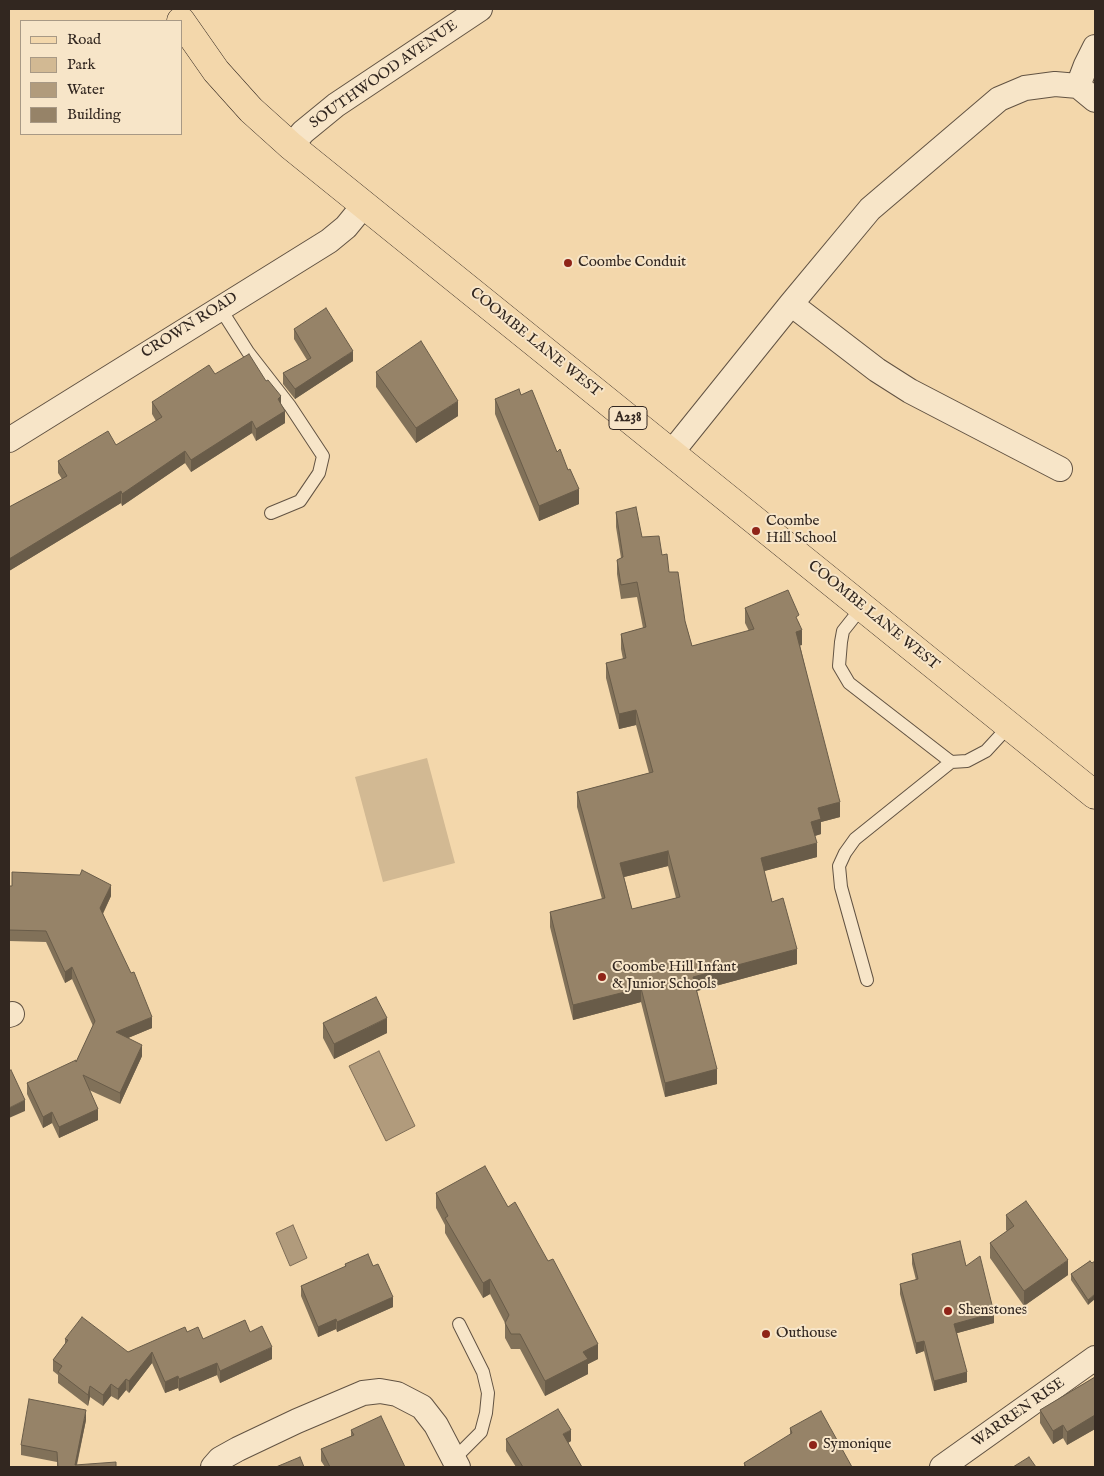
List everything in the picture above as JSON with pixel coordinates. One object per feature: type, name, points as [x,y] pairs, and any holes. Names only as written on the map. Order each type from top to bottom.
[{"type":"main road","name":"COOMBE LANE WEST","points":[[172,9],[180,20]]},
{"type":"main road","name":"COOMBE LANE WEST","points":[[182,22],[216,71],[251,110],[291,146],[1095,795]]},
{"type":"street","name":"SOUTHWOOD AVENUE","points":[[291,146],[303,132],[336,105],[480,9]]},
{"type":"street","points":[[672,452],[870,209],[999,99],[1025,88],[1055,84],[1086,93],[1086,65],[1095,47]]},
{"type":"street","name":"CROWN ROAD","points":[[9,440],[329,240],[346,227],[364,205]]},
{"type":"street","points":[[791,304],[877,370],[910,391],[1060,469]]},
{"type":"street","name":"WARREN RISE","points":[[942,1467],[1095,1358]]},
{"type":"street","points":[[213,1467],[220,1459],[238,1449],[297,1421],[363,1393],[380,1391],[397,1394],[422,1407],[436,1425],[456,1463]]},
{"type":"lane","points":[[220,308],[248,352],[290,406],[323,456],[319,473],[300,501],[271,513]]},
{"type":"lane","points":[[862,607],[843,631],[839,666],[849,683],[951,762]]},
{"type":"lane","points":[[867,980],[841,887],[839,866],[845,853],[854,839],[951,762],[967,761],[986,751],[1009,726]]},
{"type":"lane","points":[[456,1463],[481,1432],[488,1394],[483,1372],[459,1324]]},
{"type":"green space","points":[[427,758],[455,863],[383,882],[355,777]]},
{"type":"water","points":[[379,1051],[415,1126],[386,1141],[349,1066]]},
{"type":"water","points":[[293,1225],[307,1258],[290,1266],[276,1233]]},
{"type":"building","points":[[326,308],[353,351],[295,389],[283,373],[311,358],[294,329]]},
{"type":"building","points":[[421,341],[458,401],[416,428],[376,372]]},
{"type":"building","points":[[249,354],[266,381],[268,380],[281,396],[278,399],[285,411],[256,429],[252,421],[191,460],[185,451],[122,494],[121,491],[9,559],[9,507],[67,476],[58,461],[108,431],[116,445],[162,417],[152,402],[209,365],[215,374]]},
{"type":"building","points":[[519,389],[521,395],[532,390],[557,452],[560,449],[568,470],[570,469],[579,489],[539,506],[495,399]]},
{"type":"building","name":"Coombe Hill Infant & Junior Schools","points":[[636,507],[642,537],[659,536],[662,555],[667,554],[669,572],[678,572],[685,621],[692,646],[754,629],[745,608],[788,590],[799,615],[796,617],[802,630],[796,632],[840,802],[818,808],[821,819],[811,822],[817,843],[761,858],[772,902],[783,898],[797,949],[693,977],[717,1069],[665,1083],[641,988],[573,1005],[550,912],[605,898],[577,792],[653,772],[636,710],[619,714],[606,663],[626,658],[621,634],[646,627],[637,582],[621,585],[617,560],[623,557],[616,512]],"holes":[[[668,851],[680,897],[632,909],[620,863]]]},
{"type":"building","points":[[82,870],[111,885],[100,908],[131,973],[134,972],[152,1017],[116,1032],[142,1045],[120,1093],[83,1075],[98,1109],[59,1127],[52,1112],[43,1117],[27,1083],[76,1060],[76,1062],[95,1021],[72,967],[65,972],[46,931],[9,930],[9,886],[12,886],[12,872],[80,875]]},
{"type":"building","points":[[376,997],[387,1018],[334,1044],[323,1023]]},
{"type":"building","points":[[11,1070],[25,1100],[9,1108],[9,1071]]},
{"type":"building","points":[[485,1166],[508,1207],[515,1202],[548,1261],[553,1259],[598,1344],[583,1352],[588,1359],[545,1381],[520,1334],[511,1334],[505,1323],[509,1315],[490,1279],[483,1283],[445,1218],[448,1216],[436,1193]]},
{"type":"building","points":[[1026,1201],[1068,1260],[1024,1291],[990,1243],[1014,1226],[1006,1215]]},
{"type":"building","name":"Shenstones","points":[[960,1241],[966,1266],[980,1256],[994,1313],[954,1324],[967,1372],[934,1381],[924,1341],[916,1343],[900,1284],[918,1279],[912,1254]]},
{"type":"building","points":[[368,1254],[373,1266],[378,1264],[393,1297],[337,1322],[336,1319],[318,1327],[301,1286]]},
{"type":"building","points":[[1090,1261],[1092,1263],[1095,1261],[1095,1294],[1088,1300],[1071,1274]]},
{"type":"building","points":[[82,1317],[128,1352],[185,1327],[187,1332],[198,1327],[203,1339],[245,1320],[250,1332],[262,1326],[272,1347],[220,1371],[217,1363],[179,1379],[178,1376],[165,1382],[152,1352],[129,1381],[126,1379],[118,1389],[111,1384],[103,1395],[90,1386],[88,1395],[58,1372],[62,1366],[53,1360],[68,1340],[65,1339]]},
{"type":"building","points":[[1095,1377],[1095,1415],[1067,1432],[1063,1425],[1053,1431],[1040,1410]]},
{"type":"building","points":[[29,1399],[86,1410],[75,1465],[116,1462],[116,1467],[58,1467],[57,1452],[21,1445]]},
{"type":"building","points":[[558,1409],[571,1430],[563,1434],[582,1467],[523,1467],[506,1439]]},
{"type":"building","points":[[821,1411],[852,1467],[746,1467],[744,1463],[792,1433],[790,1428]]},
{"type":"building","points":[[381,1416],[405,1467],[330,1467],[321,1449],[354,1435],[351,1430]]},
{"type":"building","points":[[300,1457],[304,1467],[276,1467]]},
{"type":"building","points":[[1029,1457],[1036,1467],[1013,1467]]},
{"type":"place","name":"Coombe Conduit","points":[[568,263]]},
{"type":"place","name":"Coombe Hill School","points":[[756,531]]},
{"type":"place","name":"Coombe Hill Infant & Junior Schools","points":[[602,977]]},
{"type":"place","name":"Shenstones","points":[[948,1311]]},
{"type":"place","name":"Outhouse","points":[[766,1334]]},
{"type":"place","name":"Symonique","points":[[813,1445]]}]
